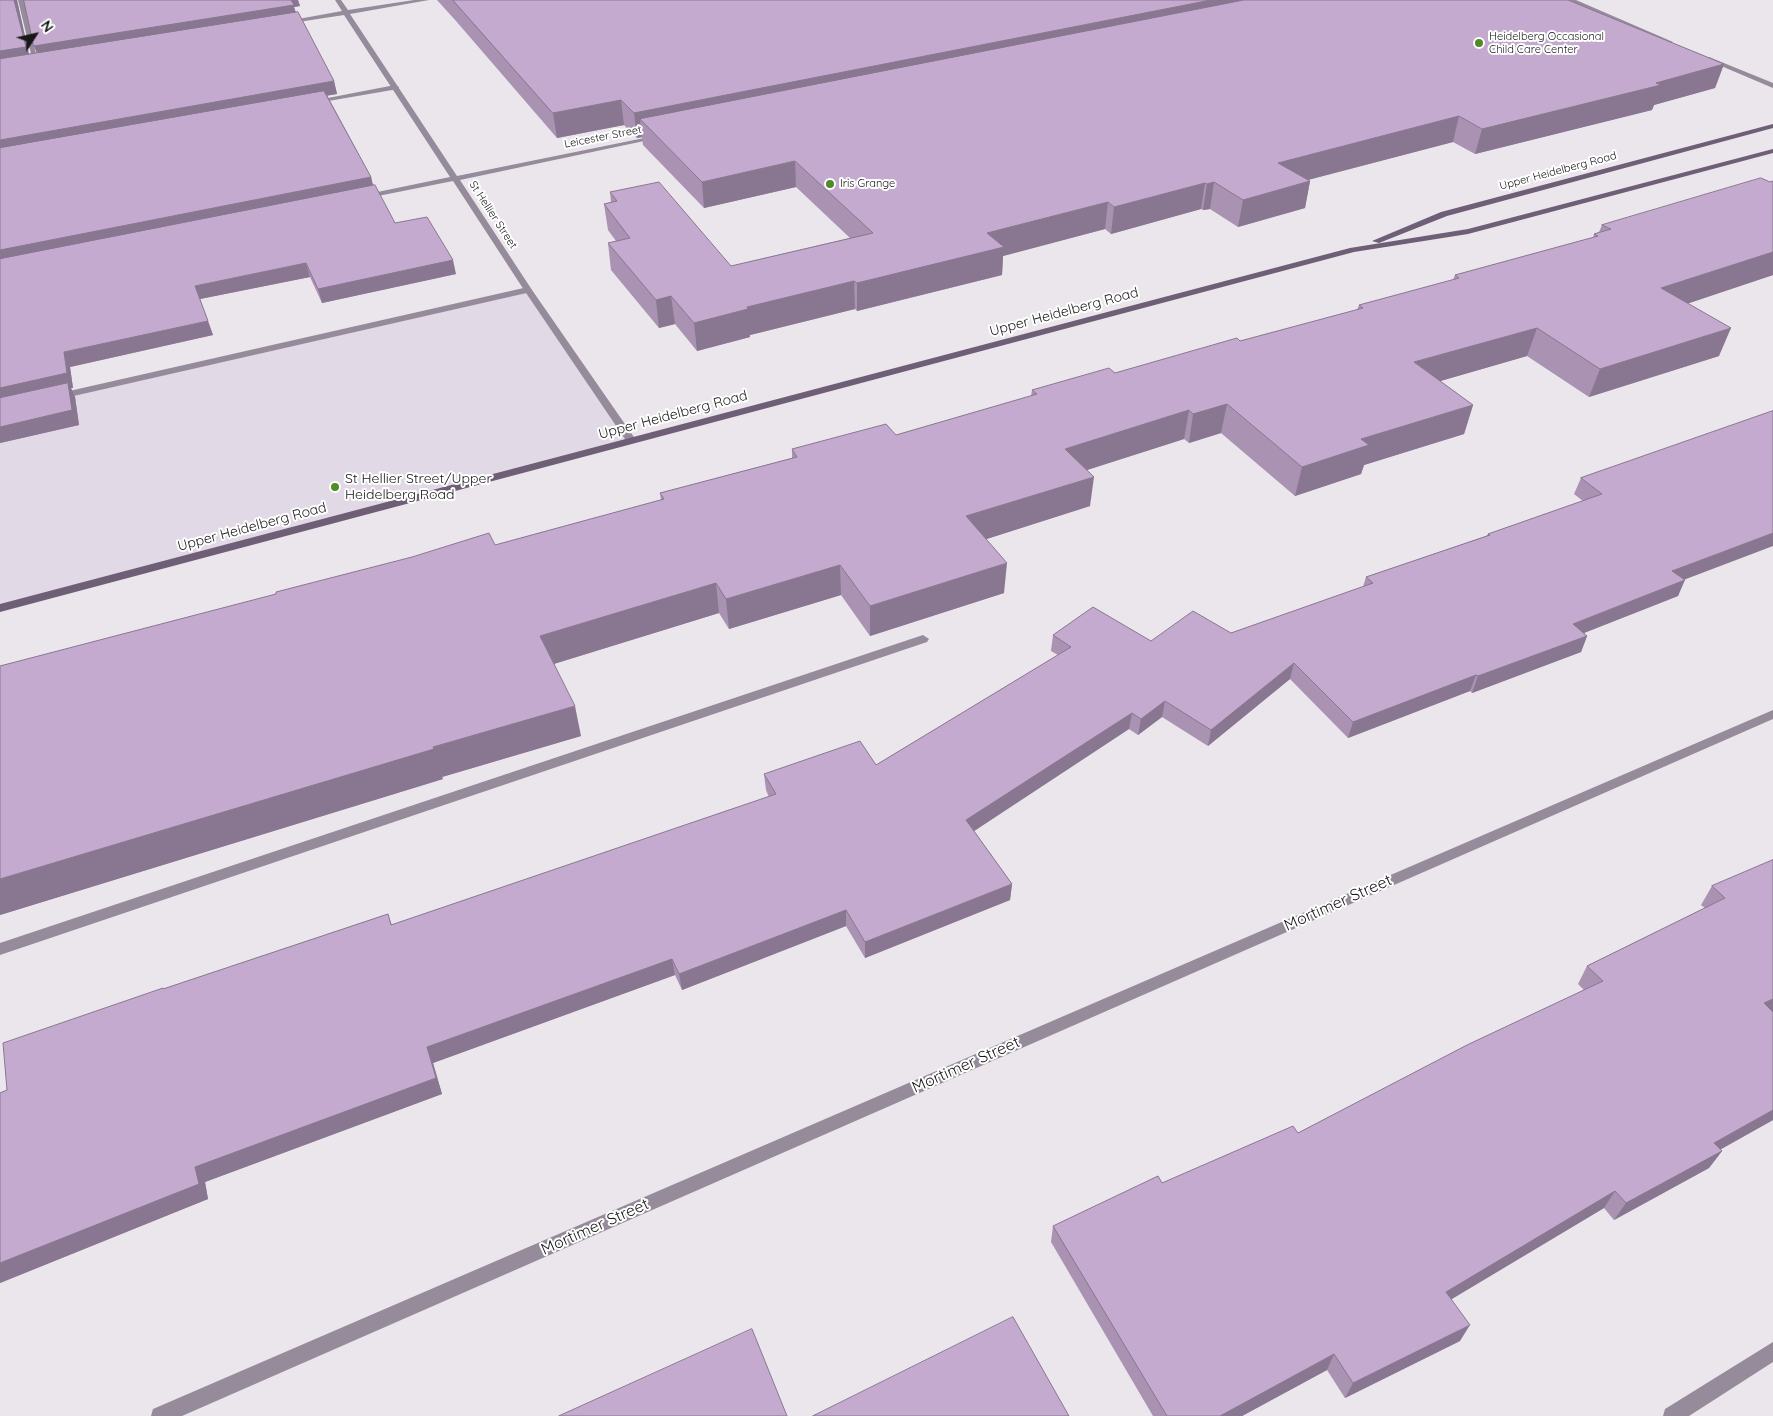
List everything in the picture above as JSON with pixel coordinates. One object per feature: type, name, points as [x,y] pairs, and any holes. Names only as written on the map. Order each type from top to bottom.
[{"type":"main road","name":"Upper Heidelberg Road","points":[[1353,250],[1444,214],[1773,126]]},
{"type":"main road","name":"Upper Heidelberg Road","points":[[0,608],[1353,250],[1468,231],[1773,151]]},
{"type":"street","points":[[21,0],[36,62]]},
{"type":"street","name":"St Hellier Street","points":[[338,0],[528,290],[631,440]]},
{"type":"street","points":[[276,24],[426,0]]},
{"type":"street","points":[[1571,0],[1681,47]]},
{"type":"street","points":[[1700,55],[1773,86]]},
{"type":"street","points":[[27,64],[45,61]]},
{"type":"street","points":[[302,104],[395,87]]},
{"type":"street","name":"Leicester Street","points":[[358,198],[670,135]]},
{"type":"street","points":[[48,398],[528,290]]},
{"type":"street","points":[[0,949],[923,639]]},
{"type":"street","name":"Mortimer Street","points":[[160,1416],[1773,714]]},
{"type":"street","points":[[1672,1416],[1773,1351]]},
{"type":"shaded area","points":[[528,290],[631,440],[0,608],[0,409]]},
{"type":"building","points":[[0,0],[14,0],[26,47],[0,51]]},
{"type":"building","points":[[24,0],[291,0],[294,5],[34,46]]},
{"type":"building","points":[[453,0],[1211,0],[634,113],[621,100],[553,113]]},
{"type":"building","points":[[1244,0],[1568,0],[1724,64],[1656,83],[1661,85],[1482,129],[1459,116],[1278,163],[1310,181],[1243,200],[1214,182],[1114,207],[1108,202],[987,233],[1004,247],[857,283],[854,281],[747,307],[748,309],[694,323],[671,296],[656,300],[608,243],[630,238],[604,204],[617,201],[610,192],[659,182],[731,266],[873,233],[795,161],[702,182],[640,119]]},
{"type":"building","points":[[298,12],[334,81],[0,140],[0,59]]},
{"type":"building","points":[[324,91],[371,177],[0,250],[0,148]]},
{"type":"building","points":[[1761,178],[1770,182],[1773,181],[1773,252],[1661,288],[1731,328],[1600,369],[1537,328],[1414,362],[1473,405],[1361,439],[1369,445],[1302,467],[1227,404],[1193,414],[1189,410],[1065,449],[1094,477],[966,516],[1007,563],[870,606],[840,565],[726,599],[716,583],[540,636],[575,706],[433,747],[434,749],[0,879],[0,666],[276,594],[276,592],[412,557],[489,533],[495,545],[664,499],[660,493],[797,457],[792,449],[886,424],[896,435],[1037,394],[1032,390],[1109,368],[1115,373],[1237,338],[1240,341],[1363,308],[1359,305],[1459,278],[1455,275],[1598,236],[1594,234],[1611,229],[1602,225]]},
{"type":"building","points":[[375,185],[395,223],[427,217],[453,260],[318,289],[306,263],[195,286],[208,321],[64,352],[67,373],[0,388],[0,259]]},
{"type":"building","points":[[68,383],[72,410],[0,427],[0,398]]},
{"type":"building","points":[[1773,411],[1773,533],[1672,571],[1685,580],[1573,624],[1587,636],[1478,676],[1476,675],[1353,722],[1294,663],[1211,730],[1165,701],[1141,719],[1132,713],[966,820],[1012,884],[865,942],[846,910],[679,974],[672,959],[427,1047],[436,1078],[195,1167],[199,1184],[0,1263],[0,1093],[7,1090],[3,1043],[388,914],[391,925],[776,794],[764,774],[860,741],[876,765],[1071,647],[1053,635],[1093,607],[1151,641],[1193,611],[1231,633],[1373,583],[1366,577],[1490,535],[1488,534],[1602,494],[1581,478]]},
{"type":"building","points":[[1773,860],[1773,999],[1764,1003],[1773,1012],[1773,1110],[1714,1143],[1722,1151],[1626,1203],[1615,1191],[1446,1292],[1470,1325],[1353,1383],[1334,1354],[1220,1416],[1167,1416],[1053,1226],[1158,1176],[1162,1183],[1293,1126],[1298,1133],[1467,1045],[1603,981],[1587,966],[1725,898],[1712,886]]},
{"type":"building","points":[[1013,1317],[1069,1416],[813,1416]]},
{"type":"building","points":[[752,1329],[787,1416],[559,1416]]},
{"type":"place","name":"Heidelberg Occasional Child Care Center","points":[[1479,43]]},
{"type":"place","name":"Iris Grange","points":[[830,184]]},
{"type":"place","name":"St Hellier Street/Upper Heidelberg Road","points":[[335,487]]}]
